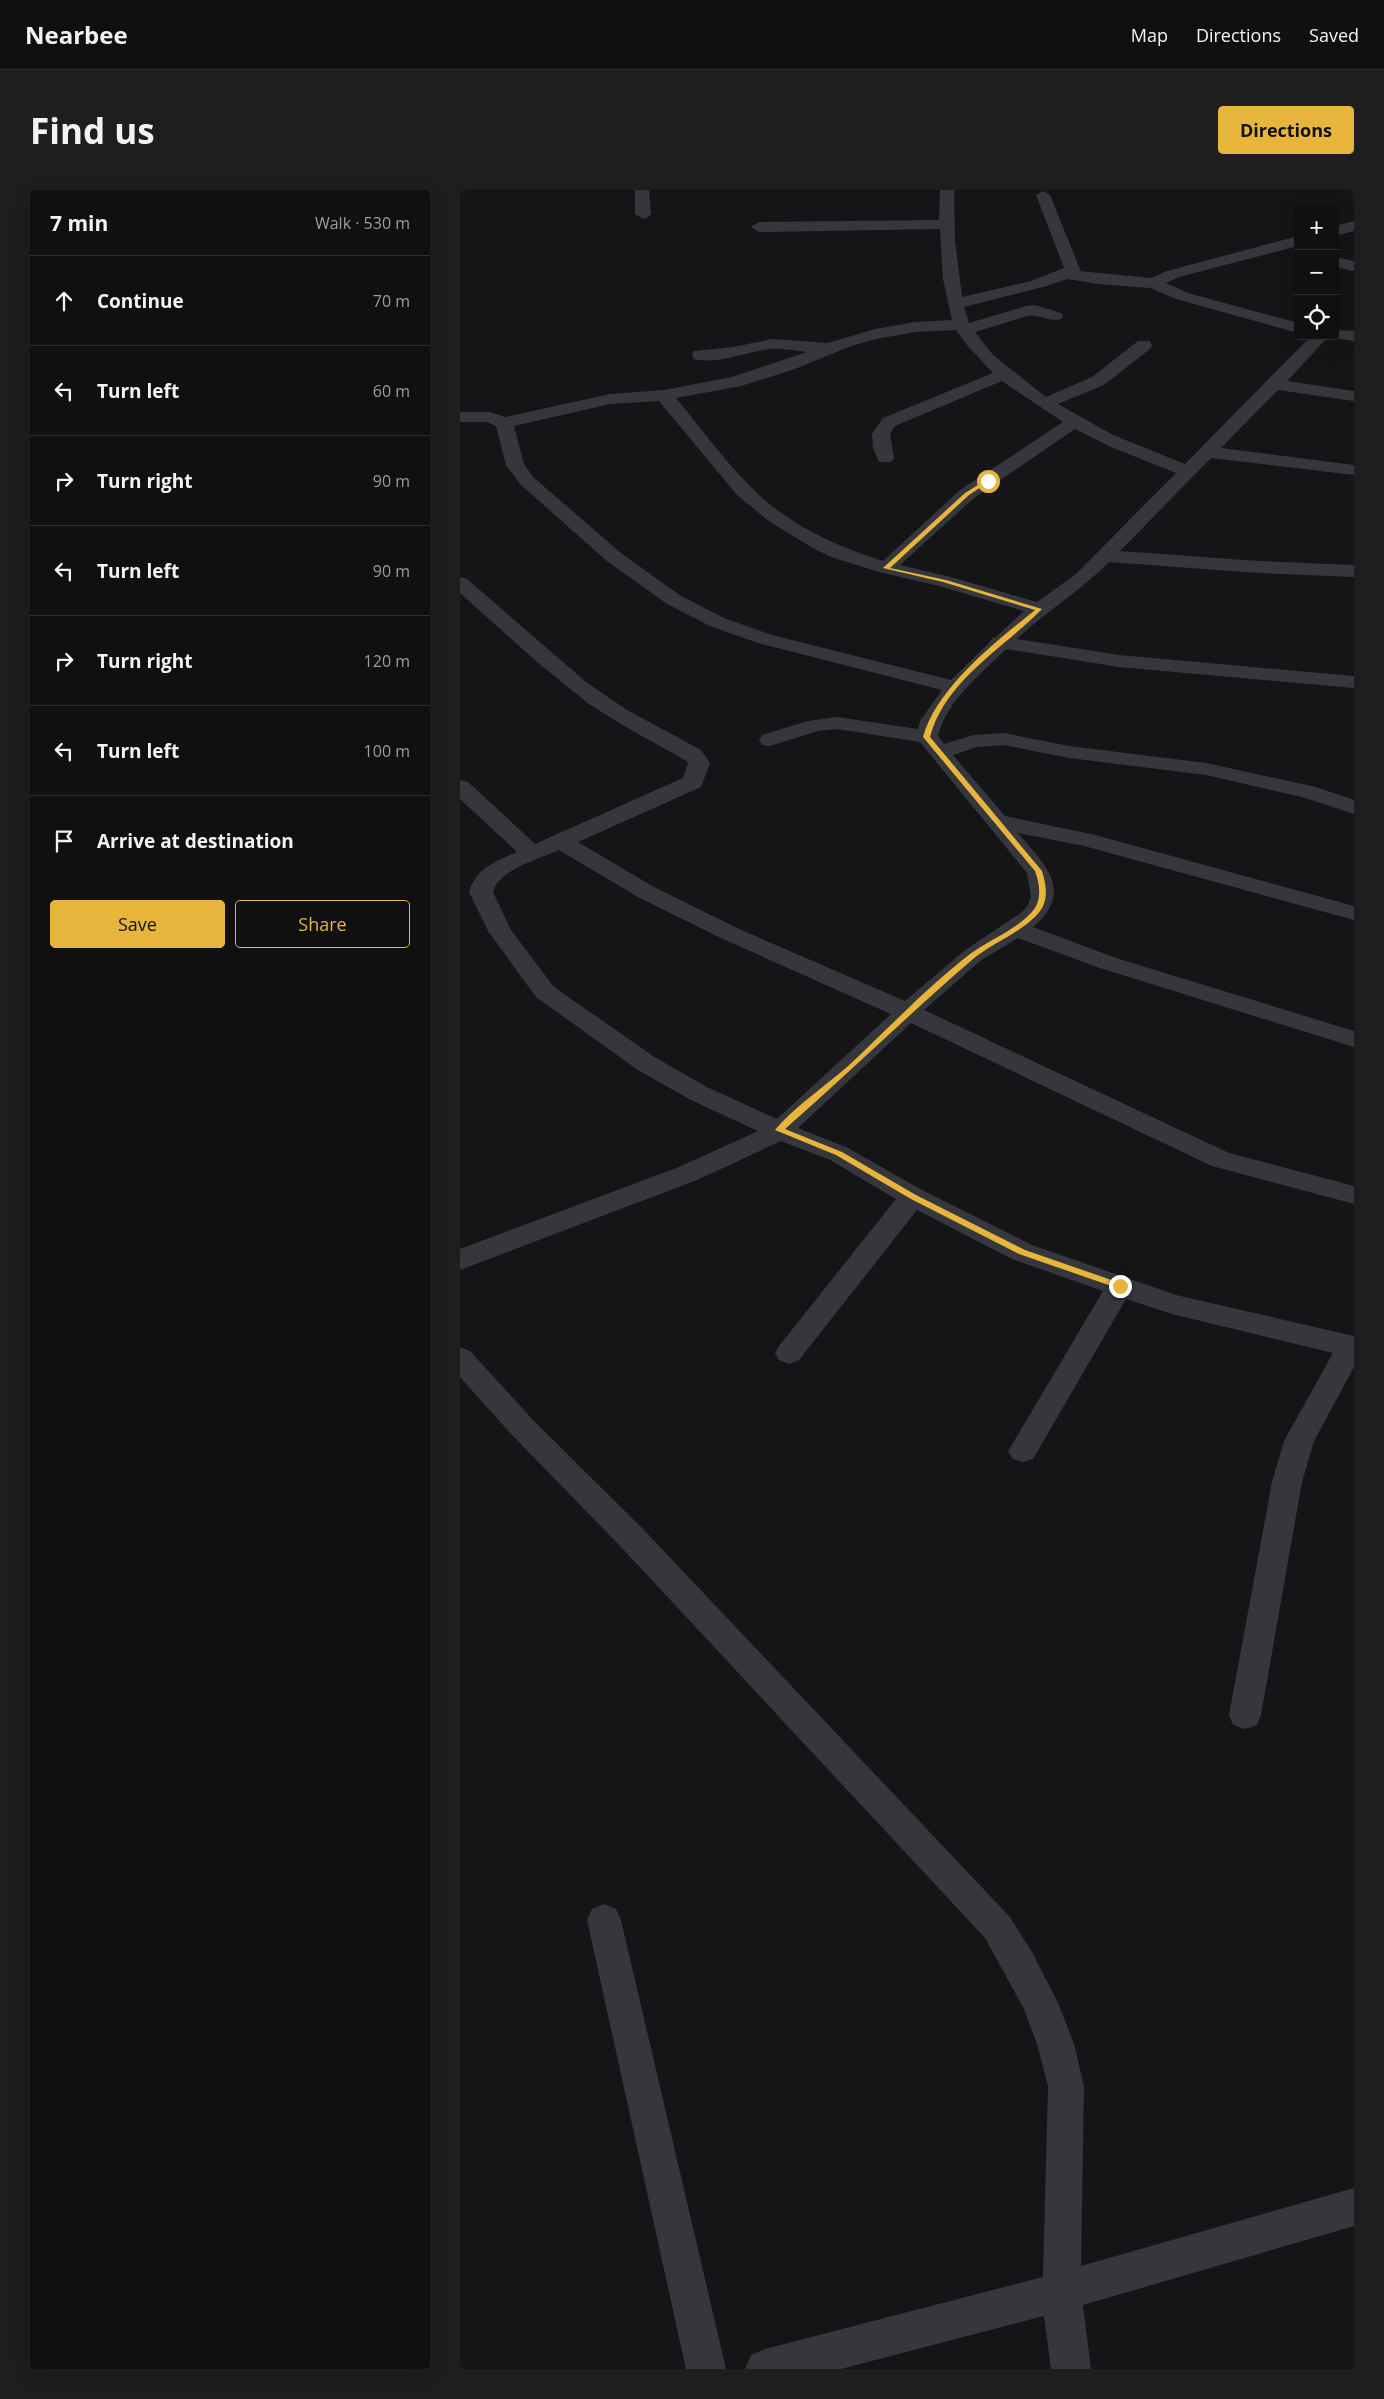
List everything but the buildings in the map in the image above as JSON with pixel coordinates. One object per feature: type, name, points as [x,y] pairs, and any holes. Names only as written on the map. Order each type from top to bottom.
[{"type":"street","points":[[642,190],[643,214]]},
{"type":"street","points":[[947,190],[947,224],[955,304],[969,340],[1004,374],[1045,403],[1133,450],[1188,471]]},
{"type":"street","points":[[1044,195],[1072,269],[1068,274]]},
{"type":"street","points":[[759,227],[947,224]]},
{"type":"street","points":[[1339,230],[1354,226]]},
{"type":"street","points":[[1153,283],[1173,274],[1294,242]]},
{"type":"street","points":[[1279,247],[1294,251]]},
{"type":"street","points":[[1339,263],[1354,266]]},
{"type":"street","points":[[955,304],[1068,274],[1098,279],[1153,283],[1182,296],[1294,327]]},
{"type":"street","points":[[460,417],[490,418],[504,423],[610,399],[664,395],[735,382],[789,366],[828,348],[875,334],[915,327],[963,328],[1035,310],[1055,316]]},
{"type":"street","points":[[1339,335],[1354,336]]},
{"type":"street","points":[[460,1260],[701,1168],[763,1140],[779,1130],[850,1068],[908,1012],[973,956],[1037,911],[1042,899],[1043,886],[1038,871],[933,745],[931,721],[955,687],[999,642],[1039,609],[1077,583],[1317,340]]},
{"type":"street","points":[[700,355],[733,352],[772,344],[828,348]]},
{"type":"street","points":[[1045,403],[1098,381],[1144,345]]},
{"type":"street","points":[[885,458],[880,432],[882,427],[889,422],[1004,374]]},
{"type":"street","points":[[1274,384],[1354,396]]},
{"type":"street","points":[[664,395],[731,476],[760,505],[820,544],[838,553],[886,568],[953,583],[1039,609]]},
{"type":"street","points":[[886,568],[967,494],[1076,421]]},
{"type":"street","points":[[504,423],[515,465],[527,481],[614,557],[674,600],[717,622],[757,636],[828,656],[955,687]]},
{"type":"street","points":[[1206,452],[1354,470]]},
{"type":"street","points":[[1105,556],[1351,576]]},
{"type":"street","points":[[460,583],[596,700],[626,719],[693,754],[699,763],[693,782],[533,854],[491,874],[484,881],[481,892],[500,932],[545,992],[647,1064],[698,1093],[779,1130],[839,1154],[913,1197],[1022,1252],[1172,1304],[1352,1347],[1299,1441],[1288,1482],[1245,1716]]},
{"type":"street","points":[[999,642],[1119,661],[1354,682]]},
{"type":"street","points":[[770,740],[815,725],[837,724],[933,745],[1004,739],[1069,752],[1206,769],[1308,792],[1354,807]]},
{"type":"street","points":[[460,787],[533,854]]},
{"type":"street","points":[[999,822],[1087,840],[1354,913]]},
{"type":"street","points":[[561,842],[646,892],[731,934],[908,1012],[1050,1081],[1221,1160],[1354,1194]]},
{"type":"street","points":[[1015,928],[1108,963],[1354,1039]]},
{"type":"street","points":[[789,1353],[913,1197]]},
{"type":"street","points":[[1023,1451],[1120,1286]]},
{"type":"street","points":[[460,1358],[522,1428],[632,1538],[719,1633],[865,1784],[997,1927],[1012,1950],[1028,1977],[1046,2018],[1066,2088],[1063,2290],[1066,2345],[1072,2369]]},
{"type":"street","points":[[604,1920],[706,2369]]},
{"type":"street","points":[[765,2369],[1063,2290],[1354,2207]]},
{"type":"route","points":[[988,481],[967,494],[886,568],[980,590],[1039,609],[999,642],[955,687],[931,721],[927,737],[1038,871],[1043,886],[1040,904],[1037,911],[973,956],[908,1012],[850,1068],[779,1130],[839,1154],[913,1197],[1022,1252],[1120,1286]]}]
